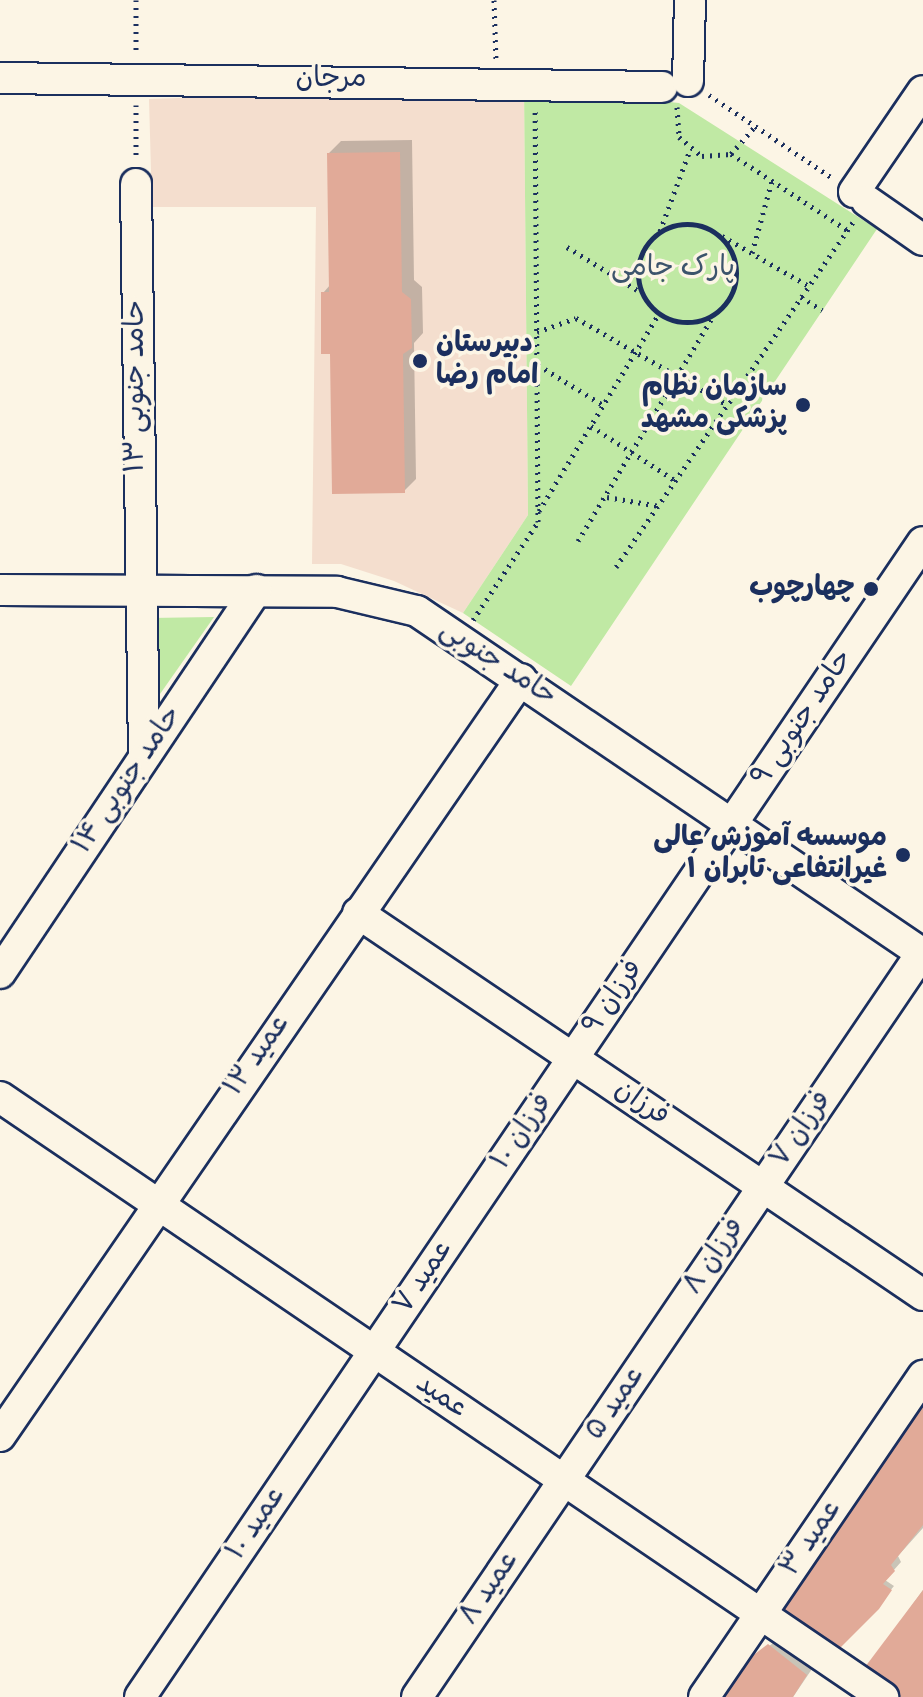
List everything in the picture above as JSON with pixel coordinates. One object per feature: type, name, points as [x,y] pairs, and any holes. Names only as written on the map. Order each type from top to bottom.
[{"type":"street","points":[[675,84],[690,0]]},
{"type":"street","name":"مرجان","points":[[0,78],[535,80],[675,84]]},
{"type":"street","points":[[923,91],[861,197],[923,240]]},
{"type":"street","name":"حامد جنوبی ۱۳","points":[[136,184],[137,590],[144,756]]},
{"type":"street","name":"حامد جنوبی ۹","points":[[655,937],[923,542]]},
{"type":"street","name":"حامد جنوبی","points":[[0,590],[337,592],[417,611],[923,952]]},
{"type":"street","name":"حامد جنوبی ۱۴","points":[[0,973],[256,590]]},
{"type":"street","name":"عمید ۱۲","points":[[0,1436],[156,1203],[521,679]]},
{"type":"street","name":"فرزان","points":[[358,913],[923,1295]]},
{"type":"street","name":"فرزان ۹","points":[[573,1058],[655,937]]},
{"type":"street","name":"فرزان ۷","points":[[763,1187],[923,952]]},
{"type":"street","name":"فرزان ۱۰","points":[[473,1205],[573,1058]]},
{"type":"street","name":"عمید","points":[[0,1097],[883,1697]]},
{"type":"street","name":"فرزان ۸","points":[[668,1327],[763,1187]]},
{"type":"street","name":"عمید ۷","points":[[374,1352],[473,1205]]},
{"type":"street","name":"عمید ۵","points":[[564,1480],[668,1327]]},
{"type":"street","name":"عمید ۱۰","points":[[140,1697],[374,1352]]},
{"type":"street","name":"عمید ۳","points":[[704,1697],[923,1376]]},
{"type":"street","name":"عمید ۸","points":[[417,1697],[564,1480]]},
{"type":"path","points":[[494,0],[496,80]]},
{"type":"path","points":[[535,80],[538,513]]},
{"type":"path","points":[[616,567],[847,230],[861,197],[755,126],[675,84],[676,123],[690,150],[660,232],[639,263],[637,290]]},
{"type":"path","points":[[731,154],[755,126]]},
{"type":"path","points":[[690,150],[731,154],[847,230]]},
{"type":"path","points":[[752,253],[772,181]]},
{"type":"path","points":[[660,232],[697,224],[809,286]]},
{"type":"path","points":[[578,541],[735,283],[732,254],[715,232]]},
{"type":"path","points":[[567,247],[637,290],[659,314],[677,321],[714,314]]},
{"type":"path","points":[[801,297],[822,310]]},
{"type":"path","points":[[459,639],[659,314]]},
{"type":"path","points":[[537,332],[576,318],[728,405]]},
{"type":"path","points":[[537,365],[603,405]]},
{"type":"path","points":[[591,426],[676,481]]},
{"type":"path","points":[[607,497],[659,506]]},
{"type":"shaded area","name":"دبیرستان امام رضا","points":[[524,87],[528,515],[463,613],[394,581],[341,564],[312,564],[316,207],[152,207],[149,99]]},
{"type":"green space","name":"پارک جامی","points":[[524,87],[679,103],[877,229],[571,686],[463,613],[528,515]]},
{"type":"green space","points":[[214,617],[153,704],[150,618]]},
{"type":"building","points":[[400,152],[402,292],[411,299],[412,348],[403,354],[405,493],[332,494],[330,354],[321,354],[321,292],[329,292],[327,153]]},
{"type":"building","points":[[923,1404],[923,1525],[891,1565],[895,1571],[883,1584],[892,1590],[879,1609],[838,1650],[780,1613]]},
{"type":"building","points":[[923,1590],[923,1697],[901,1697],[862,1671]]},
{"type":"building","points":[[768,1644],[807,1675],[793,1697],[720,1697],[743,1663]]},
{"type":"place","name":"دبیرستان امام رضا","points":[[420,361]]},
{"type":"place","name":"سازمان نظام پزشکی مشهد","points":[[803,405]]},
{"type":"place","name":"چهارچوب","points":[[871,589]]},
{"type":"place","name":"موسسه آموزش عالی غیرانتفاعی تابران ۱","points":[[903,855]]}]
